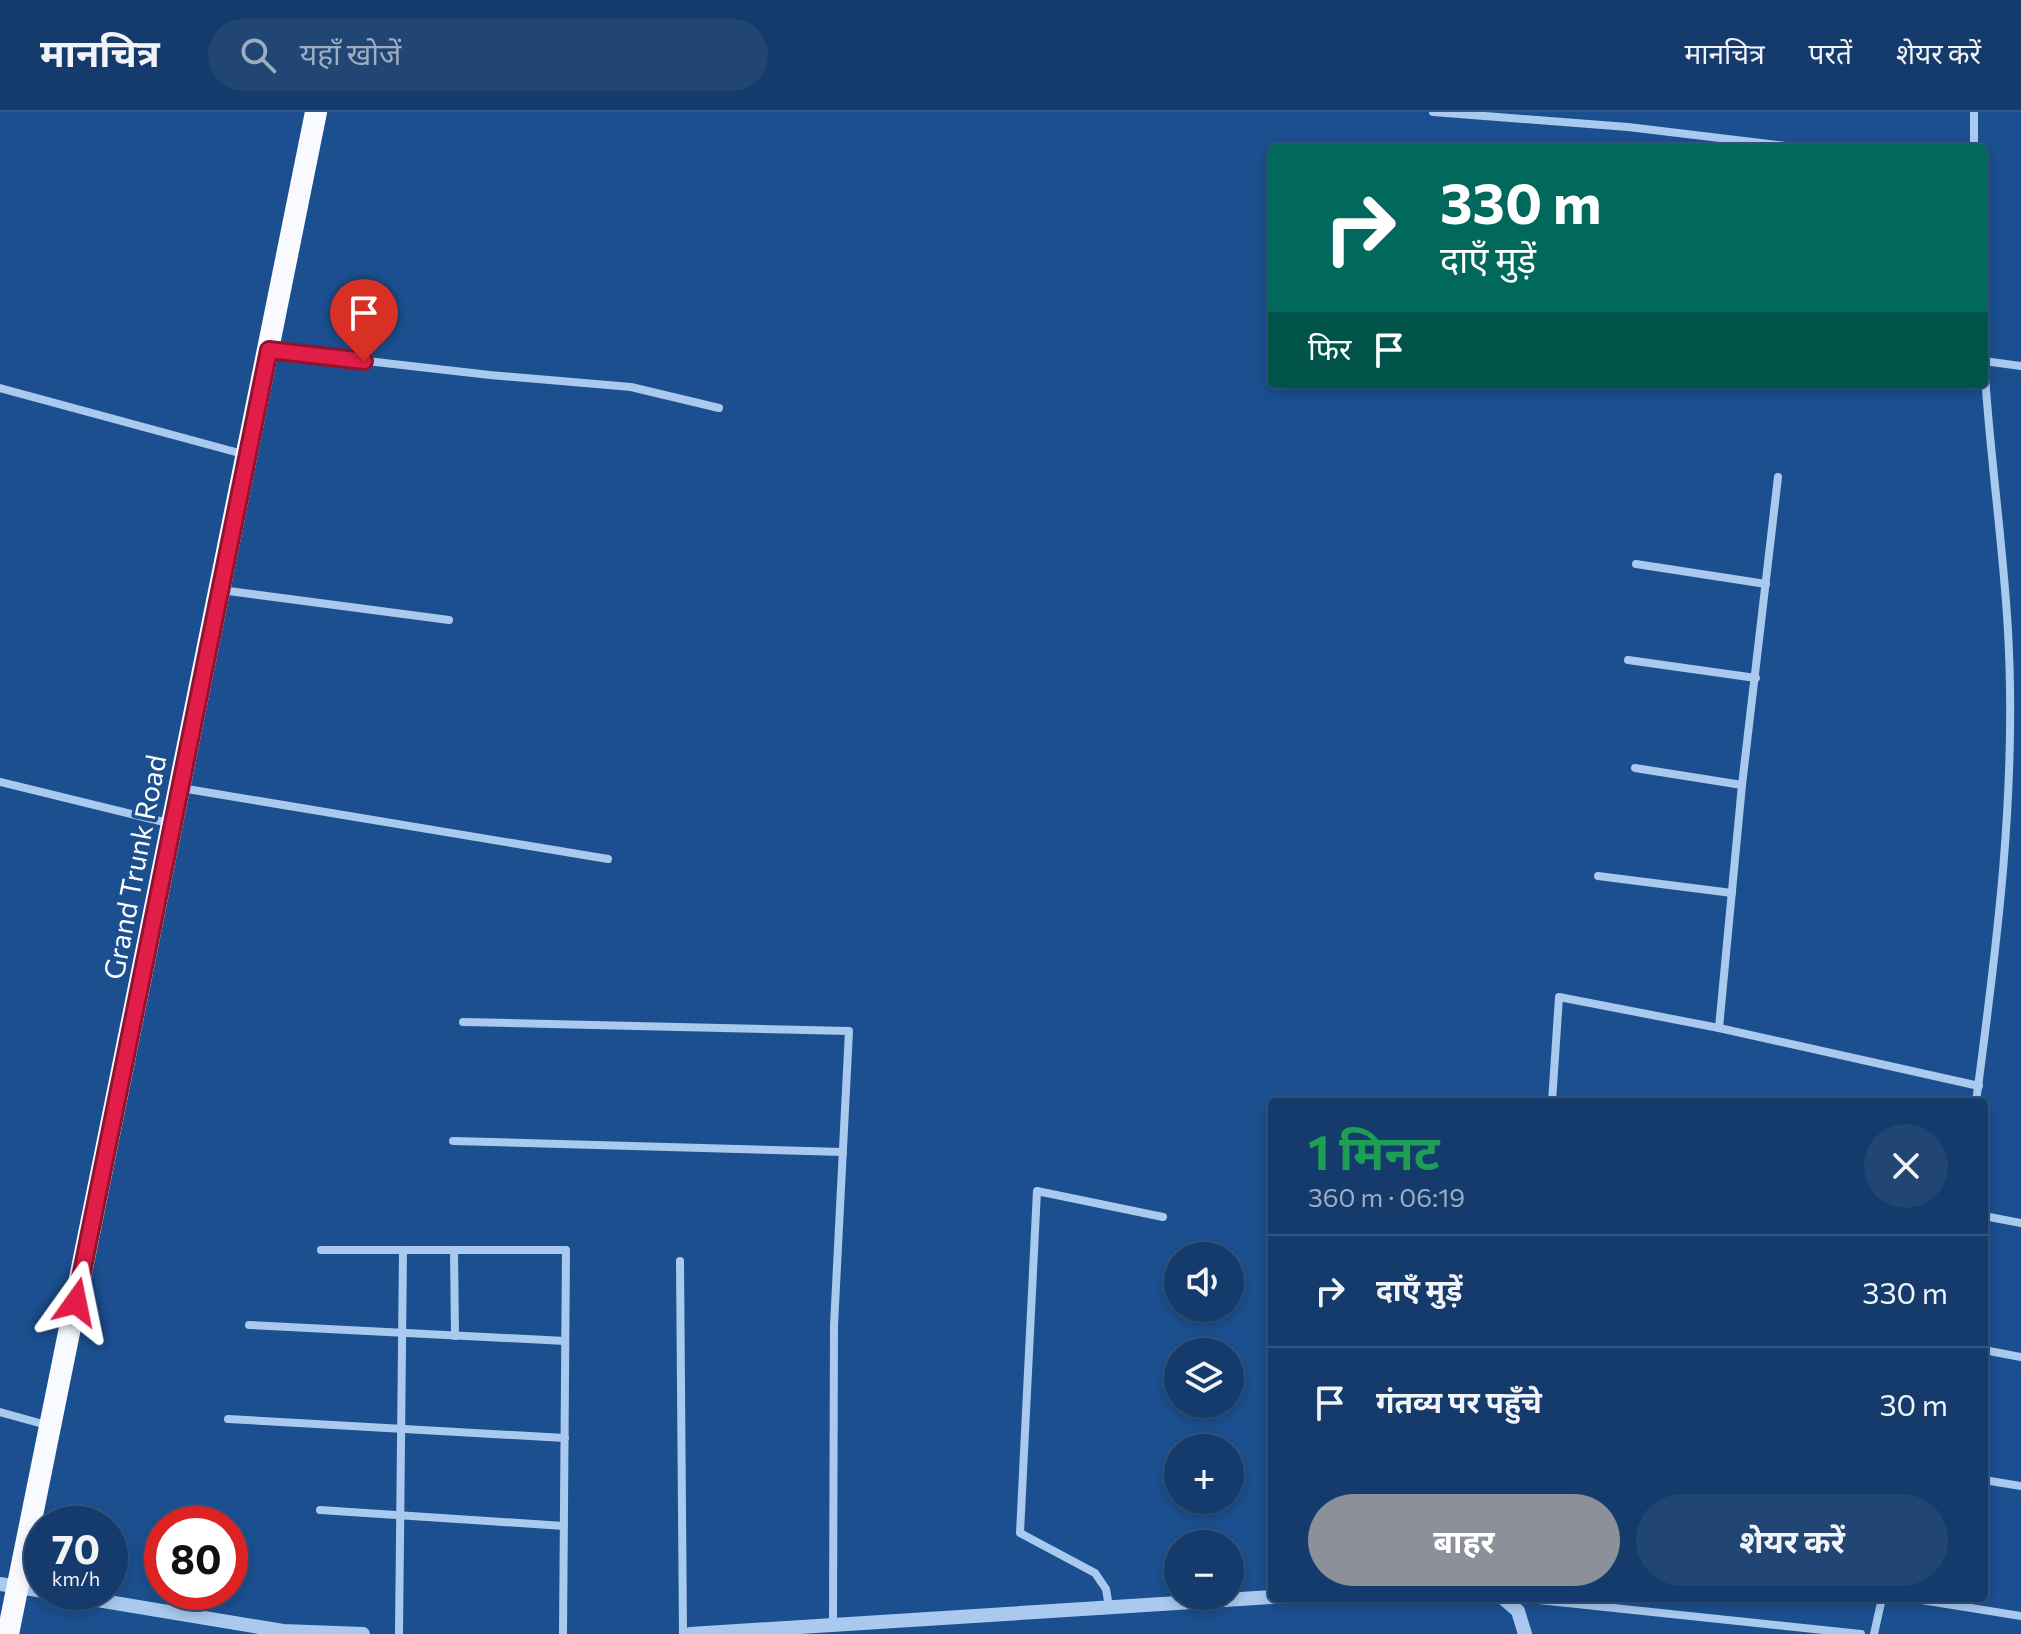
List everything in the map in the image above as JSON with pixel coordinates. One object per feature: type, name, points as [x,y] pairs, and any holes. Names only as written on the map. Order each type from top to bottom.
[{"type":"highway","name":"Grand Trunk Road","points":[[8,1634],[9,1586],[51,1427],[316,112]]},
{"type":"street","points":[[1433,112],[1628,127],[1770,144]]},
{"type":"street","points":[[1974,112],[1974,144]]},
{"type":"street","points":[[269,350],[631,387],[719,408]]},
{"type":"street","points":[[1988,361],[2021,366]]},
{"type":"street","points":[[0,388],[248,455]]},
{"type":"street","points":[[1977,1098],[1997,945],[2010,791],[2008,632],[1986,388]]},
{"type":"street","points":[[1719,1028],[1742,785],[1778,477]]},
{"type":"street","points":[[1636,564],[1766,584]]},
{"type":"street","points":[[221,590],[449,620]]},
{"type":"street","points":[[1628,660],[1756,678]]},
{"type":"street","points":[[1635,768],[1742,785]]},
{"type":"street","points":[[0,782],[173,825]]},
{"type":"street","points":[[180,788],[608,859]]},
{"type":"street","points":[[2010,791],[2021,792]]},
{"type":"street","points":[[1598,876],[1732,893]]},
{"type":"street","points":[[1552,1098],[1559,997],[1719,1028],[1979,1086]]},
{"type":"street","points":[[463,1022],[849,1031],[834,1325],[833,1624]]},
{"type":"street","points":[[453,1141],[843,1152]]},
{"type":"street","points":[[1109,1607],[1106,1589],[1095,1573],[1020,1533],[1037,1191],[1163,1217]]},
{"type":"street","points":[[1988,1217],[2021,1223]]},
{"type":"street","points":[[321,1250],[566,1250],[563,1634]]},
{"type":"street","points":[[399,1634],[403,1250]]},
{"type":"street","points":[[454,1250],[455,1336]]},
{"type":"street","points":[[680,1261],[683,1634]]},
{"type":"street","points":[[249,1325],[565,1341]]},
{"type":"street","points":[[1988,1351],[2021,1357]]},
{"type":"street","points":[[0,1412],[51,1427]]},
{"type":"street","points":[[228,1419],[565,1438]]},
{"type":"street","points":[[1988,1481],[2021,1486]]},
{"type":"street","points":[[320,1510],[564,1526]]},
{"type":"street","points":[[9,1586],[283,1631],[363,1634]]},
{"type":"street","points":[[690,1634],[1268,1597]]},
{"type":"street","points":[[1525,1634],[1519,1602],[1861,1634]]},
{"type":"street","points":[[1874,1634],[1881,1602]]},
{"type":"street","points":[[1934,1602],[2021,1616]]},
{"type":"route","points":[[76,1302],[269,350],[364,361]]}]
